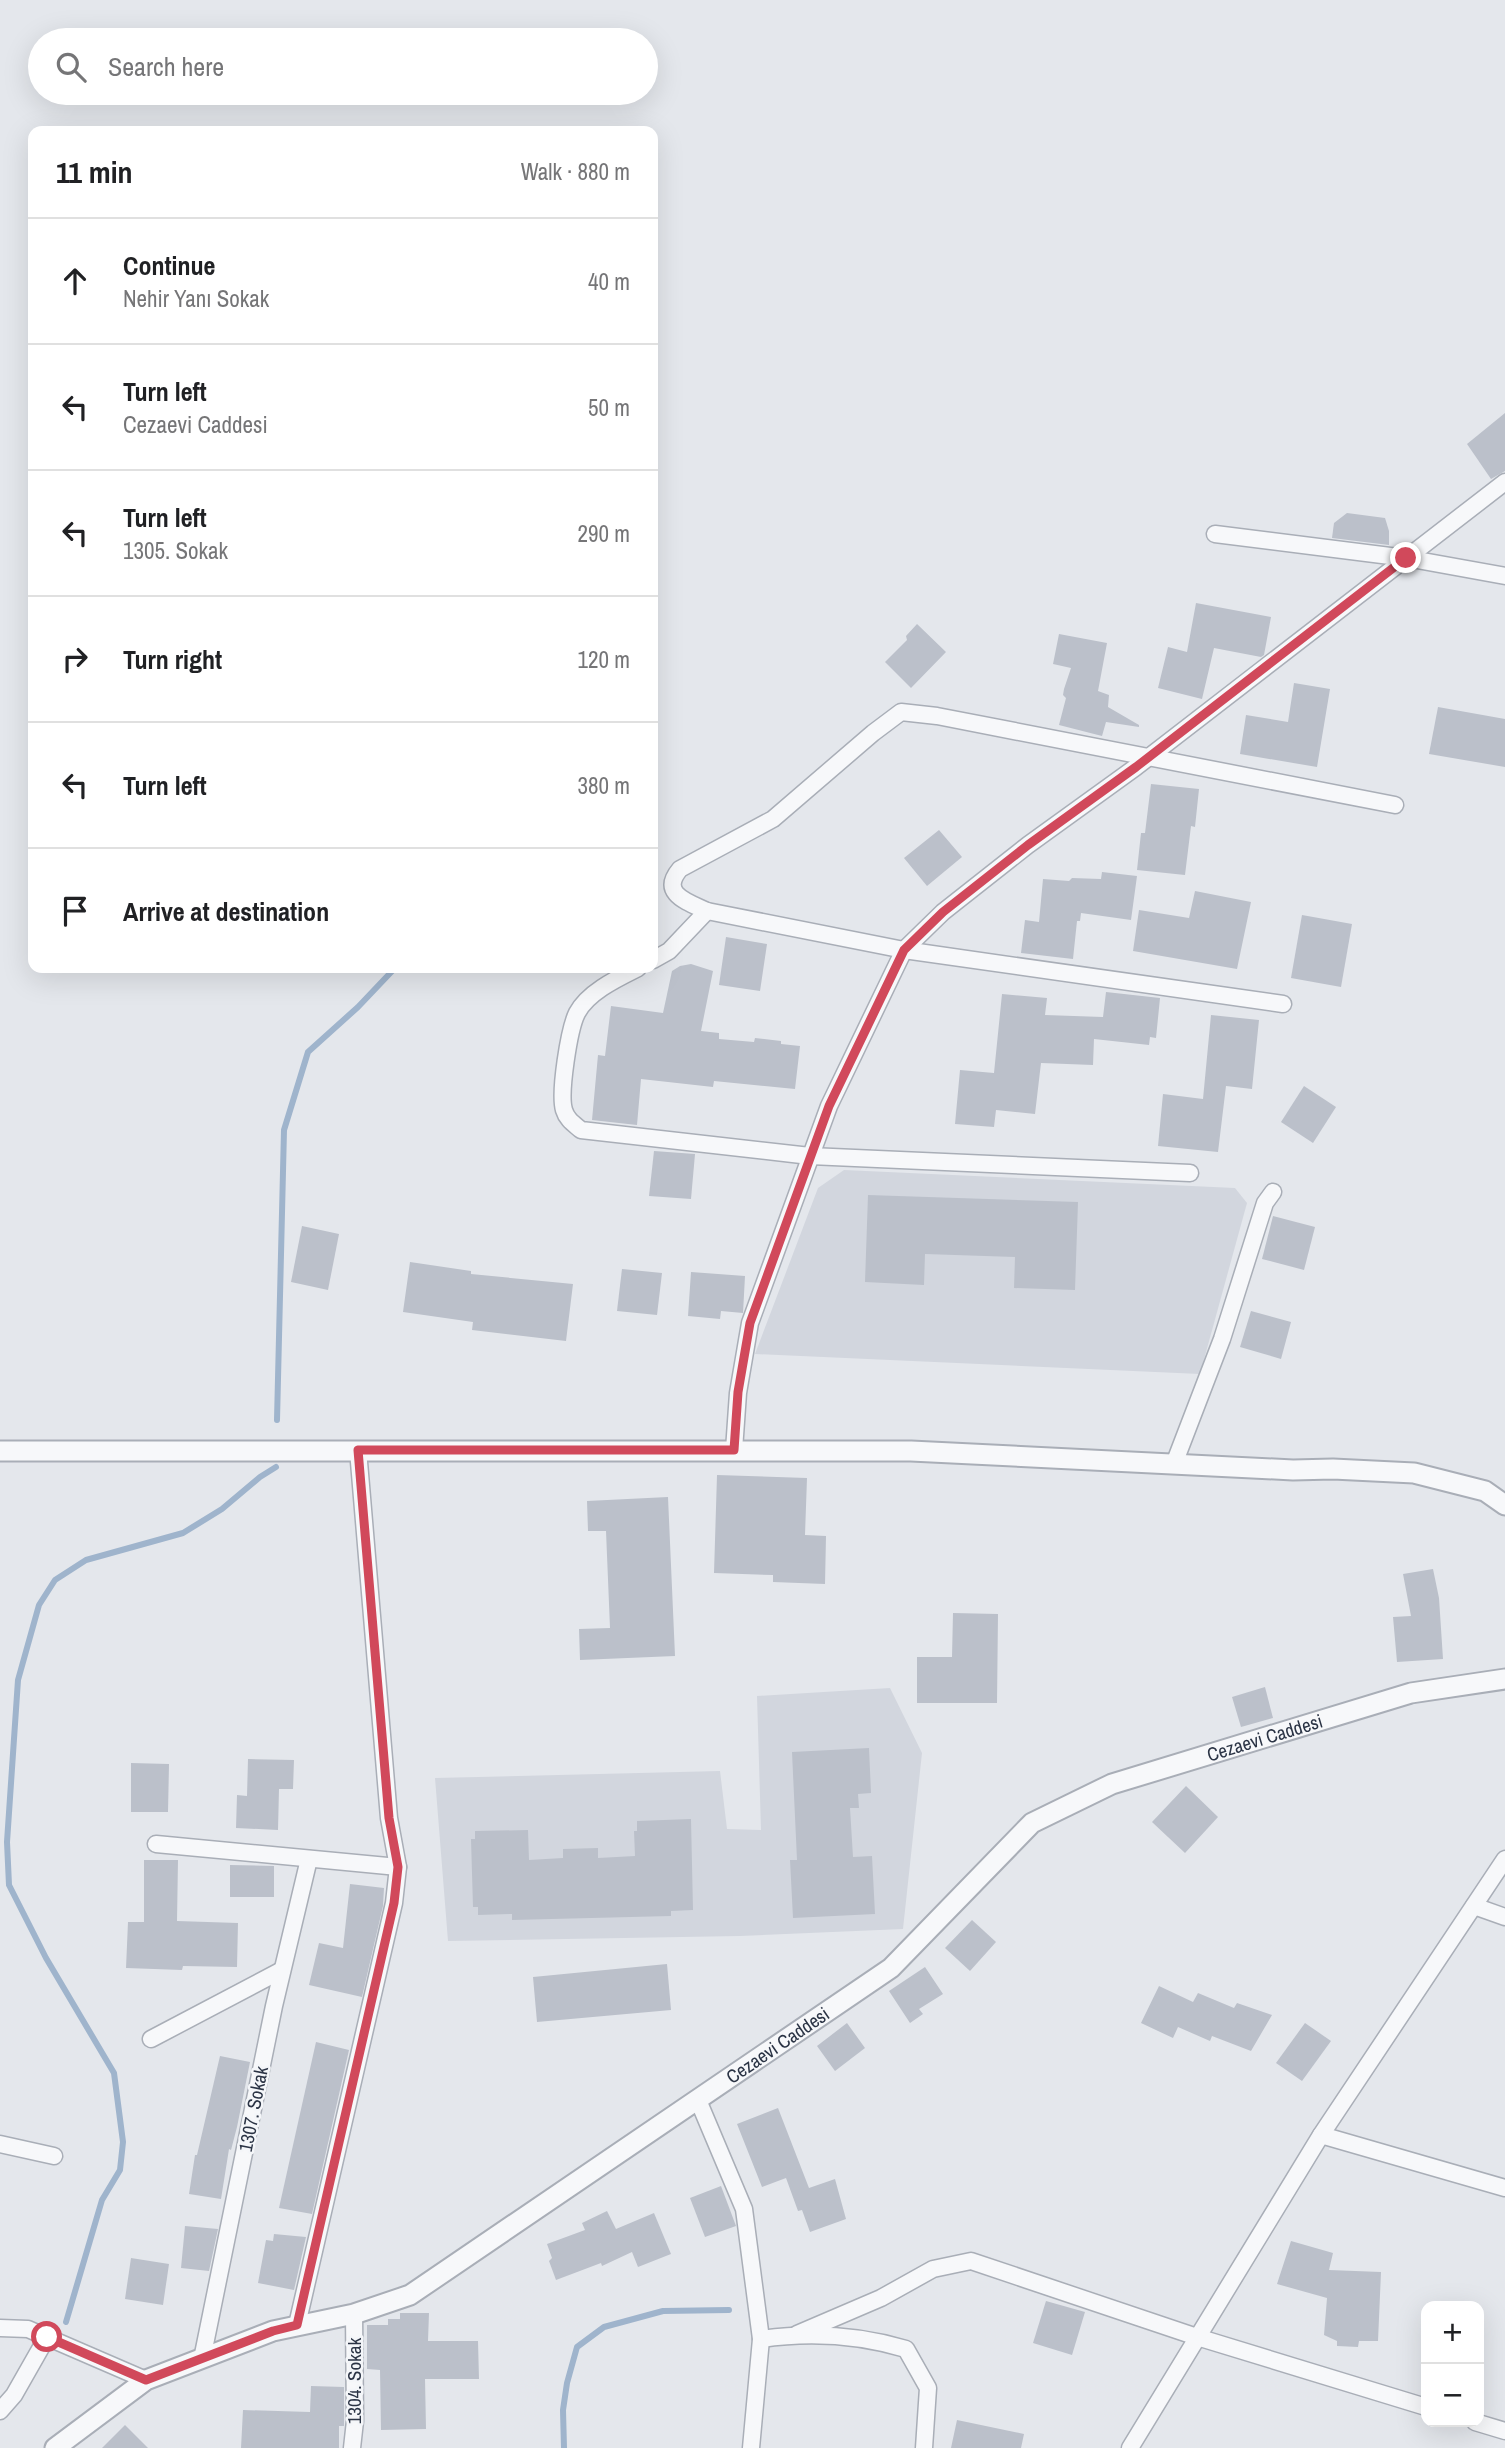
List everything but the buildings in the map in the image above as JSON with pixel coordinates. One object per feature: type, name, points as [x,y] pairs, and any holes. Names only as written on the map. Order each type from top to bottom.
[{"type":"street","points":[[734,1450],[738,1392],[750,1323],[829,1106],[904,950],[943,912],[1028,845],[1148,758],[1505,482]]},
{"type":"street","points":[[1215,534],[1406,558],[1505,576]]},
{"type":"street","points":[[1283,1004],[904,950],[707,911],[680,899],[673,888],[673,878],[680,869],[773,819],[901,712],[937,716],[1395,805]]},
{"type":"street","points":[[658,957],[669,951],[707,911]]},
{"type":"street","points":[[629,973],[602,987],[577,1012],[566,1051],[563,1108],[569,1121],[581,1130],[810,1156],[1190,1174]]},
{"type":"street","points":[[1174,1464],[1222,1339],[1265,1203],[1273,1192]]},
{"type":"street","points":[[297,2325],[394,1903],[398,1867],[389,1818],[358,1450]]},
{"type":"street","points":[[0,1451],[911,1451],[1293,1470],[1414,1473],[1485,1491],[1505,1505]]},
{"type":"street","name":"Cezaevi Caddesi","points":[[56,2448],[146,2380],[273,2331],[354,2314],[410,2295],[891,1968],[1032,1823],[1125,1780],[1412,1693],[1505,1679]]},
{"type":"street","points":[[156,1844],[398,1867]]},
{"type":"street","name":"1307. Sokak","points":[[202,2359],[282,1970],[309,1859]]},
{"type":"street","points":[[1130,2448],[1321,2135],[1505,1859]]},
{"type":"street","points":[[1474,1906],[1505,1917]]},
{"type":"street","points":[[151,2039],[282,1970]]},
{"type":"street","points":[[698,2100],[744,2209],[761,2339],[751,2448]]},
{"type":"street","points":[[1321,2135],[1505,2188]]},
{"type":"street","points":[[0,2144],[54,2156]]},
{"type":"street","points":[[797,2334],[881,2298],[933,2269],[971,2261],[1197,2337],[1421,2405]]},
{"type":"street","name":"1304. Sokak","points":[[352,2448],[355,2421],[354,2314]]},
{"type":"street","points":[[0,2328],[28,2329],[146,2380]]},
{"type":"street","points":[[761,2339],[797,2334],[877,2341],[906,2349],[928,2388],[924,2448]]},
{"type":"street","points":[[0,2411],[14,2395],[47,2337]]},
{"type":"street","points":[[1484,2425],[1505,2431]]},
{"type":"shaded area","points":[[844,1170],[1235,1188],[1247,1203],[1200,1374],[755,1354],[818,1188]]},
{"type":"shaded area","points":[[890,1688],[922,1753],[903,1929],[740,1936],[448,1941],[435,1778],[720,1771],[727,1829],[761,1830],[757,1696]]},
{"type":"waterway","points":[[277,1420],[284,1130],[308,1052],[358,1007],[390,973]]},
{"type":"waterway","points":[[66,2322],[102,2200],[120,2170],[123,2142],[114,2073],[46,1958],[9,1885],[7,1842],[18,1680],[39,1605],[55,1580],[86,1560],[183,1533],[222,1509],[276,1467]]},
{"type":"waterway","points":[[564,2448],[563,2410],[577,2347],[604,2327],[663,2311],[729,2310]]},
{"type":"route","points":[[47,2337],[146,2380],[273,2331],[297,2325],[394,1903],[398,1867],[389,1818],[358,1450],[734,1450],[738,1392],[750,1323],[829,1106],[904,950],[943,912],[1028,845],[1136,767],[1406,558]]}]
